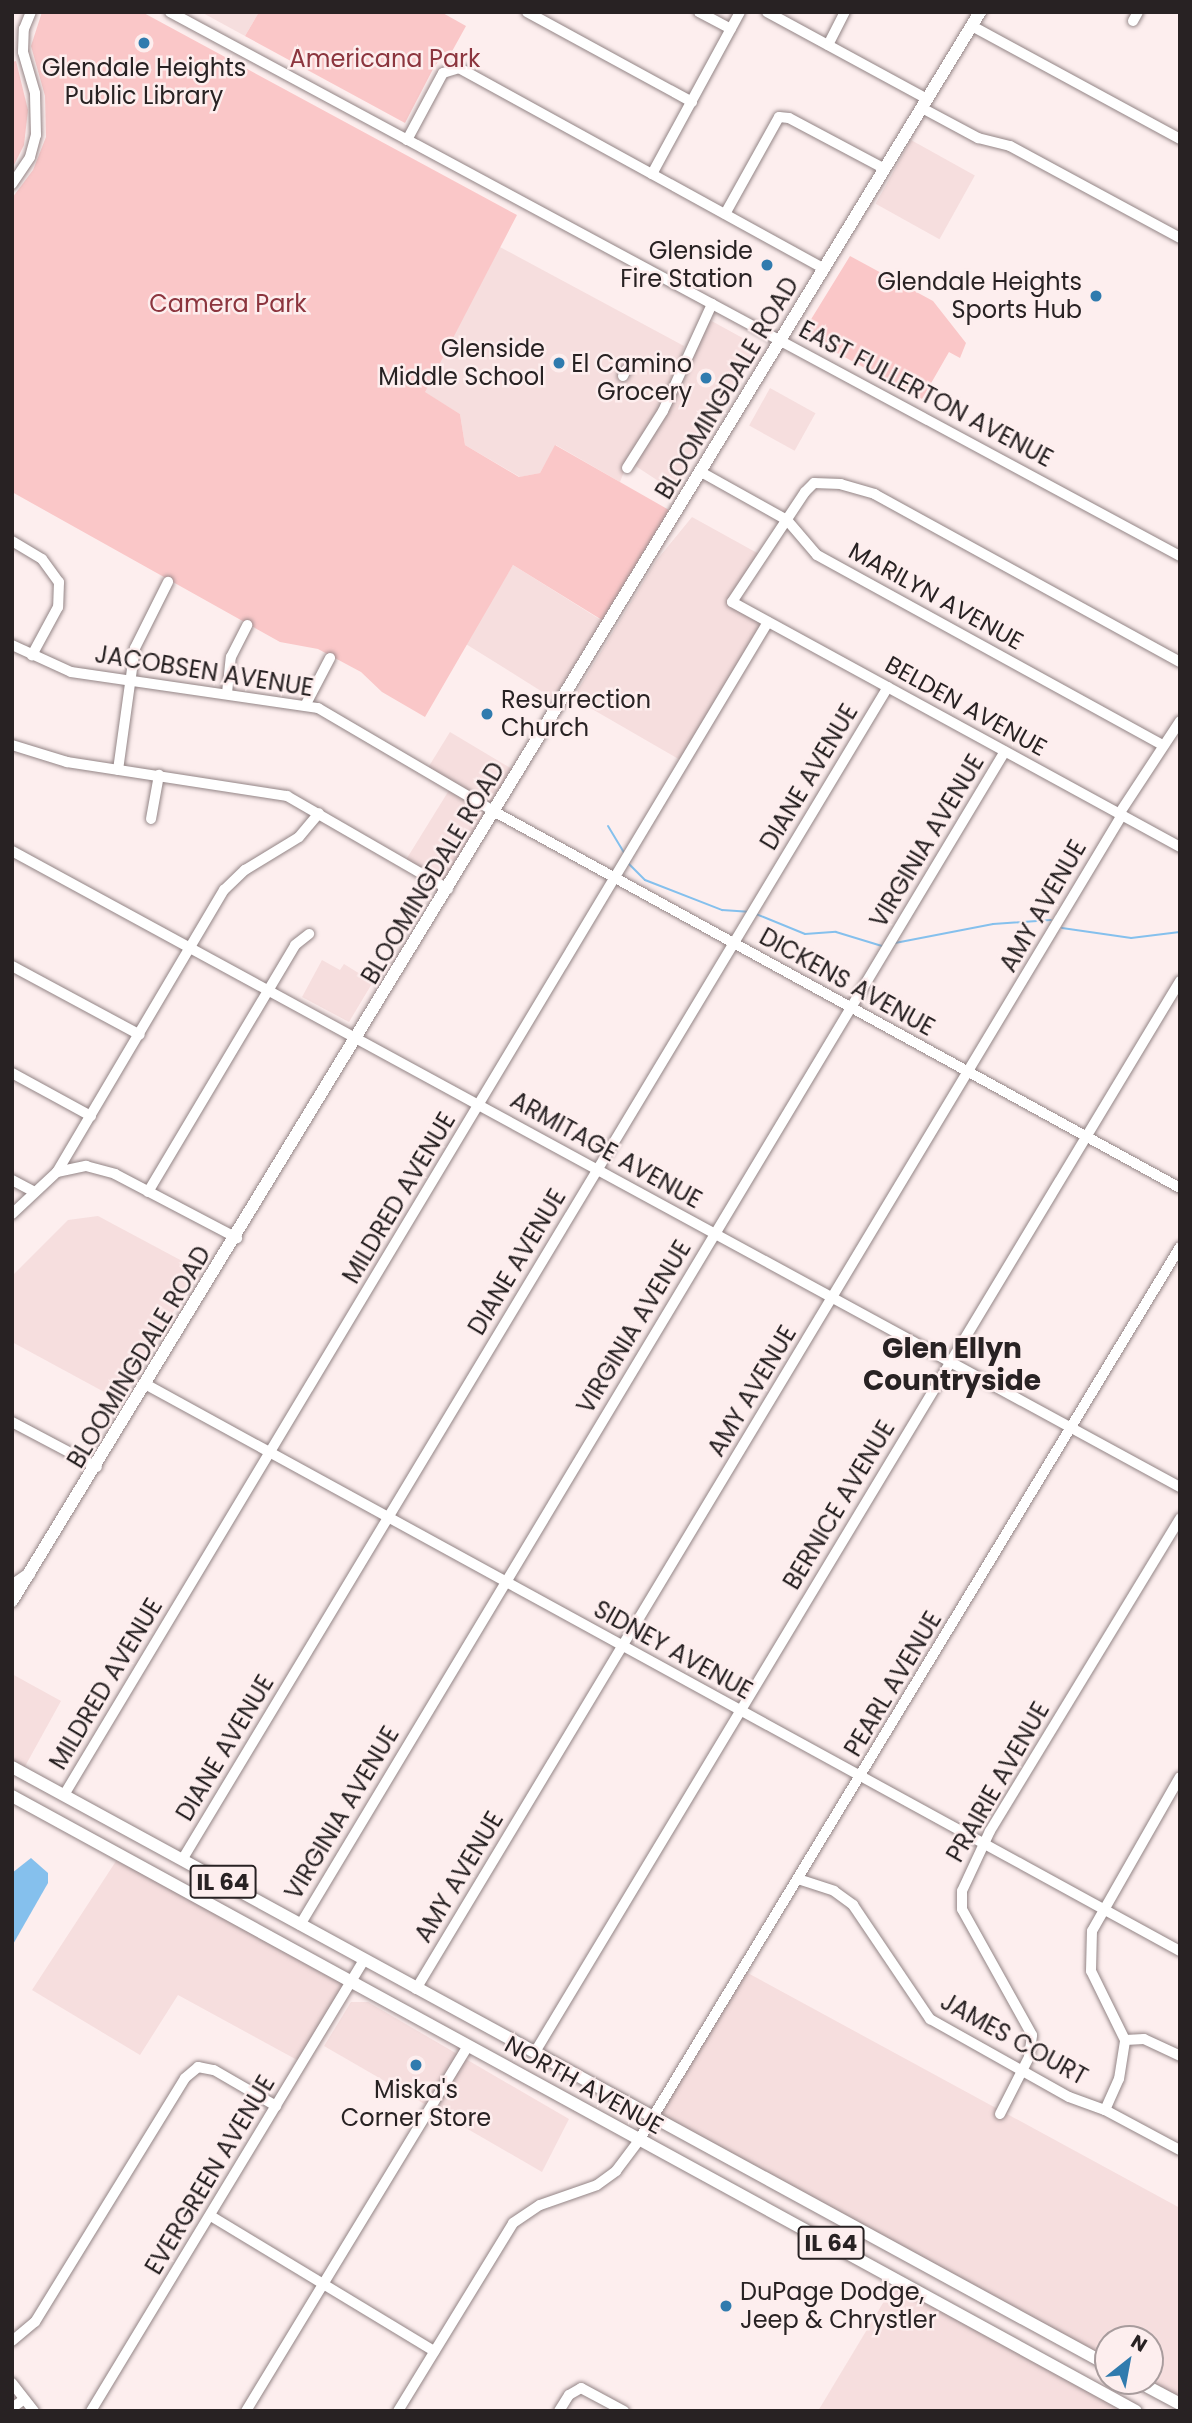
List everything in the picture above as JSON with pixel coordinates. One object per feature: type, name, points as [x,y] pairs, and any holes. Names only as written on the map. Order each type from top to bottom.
[{"type":"main road","name":"BLOOMINGDALE ROAD","points":[[12,1601],[237,1238],[980,12]]},
{"type":"main road","name":"BLOOMINGDALE ROAD","points":[[12,1586],[29,1574]]},
{"type":"main road","name":"NORTH AVENUE","points":[[12,1766],[1094,2357]]},
{"type":"main road","name":"NORTH AVENUE","points":[[12,1796],[351,1984],[1136,2411]]},
{"type":"main road","points":[[1163,2395],[1180,2404]]},
{"type":"street","points":[[12,184],[30,157],[36,135],[35,93],[23,52],[24,29],[31,12]]},
{"type":"street","name":"EAST FULLERTON AVENUE","points":[[170,12],[1180,556]]},
{"type":"street","points":[[527,12],[692,102]]},
{"type":"street","points":[[699,12],[731,29]]},
{"type":"street","points":[[652,174],[740,12]]},
{"type":"street","points":[[767,12],[828,45],[978,138],[1010,146],[1180,238]]},
{"type":"street","points":[[828,45],[845,12]]},
{"type":"street","points":[[972,26],[1180,139]]},
{"type":"street","points":[[407,139],[450,68],[459,68],[824,268]]},
{"type":"street","points":[[725,214],[779,117],[789,118],[885,169]]},
{"type":"street","points":[[627,468],[663,411],[712,304]]},
{"type":"street","name":"MARILYN AVENUE","points":[[701,472],[787,520],[817,555],[1161,744]]},
{"type":"street","points":[[787,520],[814,484],[864,489],[1180,662]]},
{"type":"street","name":"BELDEN AVENUE","points":[[787,520],[732,602],[1180,847]]},
{"type":"street","points":[[12,541],[42,559],[59,582],[58,607],[33,656]]},
{"type":"street","points":[[118,770],[129,680],[139,638],[169,582]]},
{"type":"street","name":"MILDRED AVENUE","points":[[64,1795],[768,622]]},
{"type":"street","points":[[227,693],[231,657],[247,625]]},
{"type":"street","name":"JACOBSEN AVENUE","points":[[12,645],[71,672],[306,704],[332,715],[495,812]]},
{"type":"street","points":[[306,704],[330,659]]},
{"type":"street","name":"DIANE AVENUE","points":[[182,1860],[888,687]]},
{"type":"street","name":"AMY AVENUE","points":[[416,1989],[969,1072],[1161,744],[1180,721]]},
{"type":"street","points":[[12,746],[51,759],[280,794],[319,813],[448,889]]},
{"type":"street","name":"VIRGINIA AVENUE","points":[[300,1925],[1005,751]]},
{"type":"street","points":[[151,819],[159,775]]},
{"type":"street","name":"DICKENS AVENUE","points":[[495,812],[1180,1188]]},
{"type":"street","points":[[12,1214],[33,1191],[57,1172],[231,881],[299,837],[319,813]]},
{"type":"street","name":"ARMITAGE AVENUE","points":[[12,851],[1180,1487]]},
{"type":"street","points":[[148,1192],[295,945],[309,934]]},
{"type":"street","points":[[12,966],[140,1035]]},
{"type":"street","name":"BERNICE AVENUE","points":[[535,2052],[1180,981]]},
{"type":"street","points":[[12,1073],[91,1116]]},
{"type":"street","points":[[57,1172],[86,1166],[115,1174],[237,1238]]},
{"type":"street","points":[[12,1180],[33,1191]]},
{"type":"street","name":"PEARL AVENUE","points":[[398,2411],[513,2223],[540,2205],[597,2185],[616,2171],[639,2140],[1180,1247]]},
{"type":"street","name":"SIDNEY AVENUE","points":[[147,1385],[1180,1951]]},
{"type":"street","points":[[12,1422],[97,1467]]},
{"type":"street","name":"PRAIRIE AVENUE","points":[[1000,2114],[1023,2072],[1032,2035],[961,1909],[964,1884],[983,1845],[1180,1518]]},
{"type":"street","points":[[1105,2110],[1119,2079],[1125,2040],[1091,1971],[1090,1944],[1103,1909],[1180,1777]]},
{"type":"street","name":"JAMES COURT","points":[[799,1879],[834,1891],[853,1905],[928,2017],[1069,2097],[1105,2110],[1180,2150]]},
{"type":"street","name":"EVERGREEN AVENUE","points":[[91,2411],[364,1960]]},
{"type":"street","points":[[1125,2040],[1143,2039],[1180,2056]]},
{"type":"street","points":[[246,2411],[468,2046]]},
{"type":"street","points":[[12,2341],[35,2322],[185,2078],[198,2067],[214,2070],[276,2106]]},
{"type":"street","points":[[211,2216],[435,2351]]},
{"type":"street","points":[[12,2383],[34,2411]]},
{"type":"street","points":[[559,2411],[569,2395],[582,2388],[624,2411]]},
{"type":"street","points":[[12,2408],[23,2400]]},
{"type":"shaded area","points":[[201,12],[259,12],[245,36]]},
{"type":"shaded area","points":[[911,140],[975,175],[939,239],[876,204]]},
{"type":"shaded area","name":"Glenside Middle School","points":[[500,247],[684,346],[676,375],[708,319],[759,347],[672,490],[628,461],[620,482],[556,445],[540,473],[520,477],[465,445],[460,414],[424,392]]},
{"type":"shaded area","points":[[770,388],[815,413],[795,451],[749,426]]},
{"type":"shaded area","points":[[692,517],[759,554],[730,602],[765,622],[682,761],[573,698],[656,561]]},
{"type":"shaded area","points":[[513,565],[602,621],[553,699],[464,643]]},
{"type":"shaded area","points":[[450,732],[512,769],[440,886],[404,863],[451,787],[426,771]]},
{"type":"shaded area","points":[[322,960],[340,970],[344,964],[373,982],[349,1022],[302,997]]},
{"type":"shaded area","points":[[98,1216],[199,1270],[119,1400],[12,1342],[12,1276],[68,1220]]},
{"type":"shaded area","points":[[12,1674],[61,1701],[23,1770],[12,1764]]},
{"type":"shaded area","points":[[118,1858],[349,1984],[299,2061],[178,1995],[140,2055],[32,1990]]},
{"type":"shaded area","points":[[744,1971],[1180,2208],[1180,2399],[1164,2391],[1164,2325],[1094,2325],[1094,2353],[658,2116]]},
{"type":"shaded area","points":[[351,2002],[368,2002],[569,2119],[542,2172],[324,2046]]},
{"type":"shaded area","points":[[895,2283],[1094,2392],[1094,2395],[1128,2411],[818,2411]]},
{"type":"green space","name":"Camera Park","points":[[42,12],[142,12],[517,215],[425,392],[460,414],[465,445],[519,477],[540,473],[555,445],[669,510],[602,620],[513,565],[425,717],[382,692],[361,672],[318,649],[280,642],[12,492],[12,198],[33,170],[46,137],[45,96],[31,46]]},
{"type":"green space","name":"Americana Park","points":[[259,12],[441,12],[466,26],[450,55],[444,52],[432,71],[405,123],[245,36]]},
{"type":"green space","points":[[16,61],[28,110],[24,145],[12,169],[12,62]]},
{"type":"green space","points":[[850,256],[933,301],[966,343],[960,358],[949,352],[922,399],[802,334]]},
{"type":"water","points":[[31,1858],[48,1873],[48,1883],[12,1946],[12,1873]]},
{"type":"waterway","points":[[608,826],[625,854]]},
{"type":"waterway","points":[[628,863],[645,880],[722,910],[748,912]]},
{"type":"waterway","points":[[756,914],[805,934],[836,932],[882,946]]},
{"type":"waterway","points":[[895,943],[993,924],[1051,920]]},
{"type":"waterway","points":[[1062,928],[1131,938],[1180,932]]},
{"type":"place","name":"Glendale Heights Public Library","points":[[144,43]]},
{"type":"place","name":"Glenside Fire Station","points":[[767,265]]},
{"type":"place","name":"Glendale Heights Sports Hub","points":[[1096,296]]},
{"type":"place","name":"Glenside Middle School","points":[[559,363]]},
{"type":"place","name":"El Camino Grocery","points":[[706,378]]},
{"type":"place","name":"Resurrection Church","points":[[487,714]]},
{"type":"place","name":"Miska's Corner Store","points":[[416,2065]]},
{"type":"place","name":"DuPage Dodge, Jeep & Chrystler","points":[[726,2306]]},
{"type":"district","name":"Glen Ellyn Countryside","points":[[952,1365]]}]
